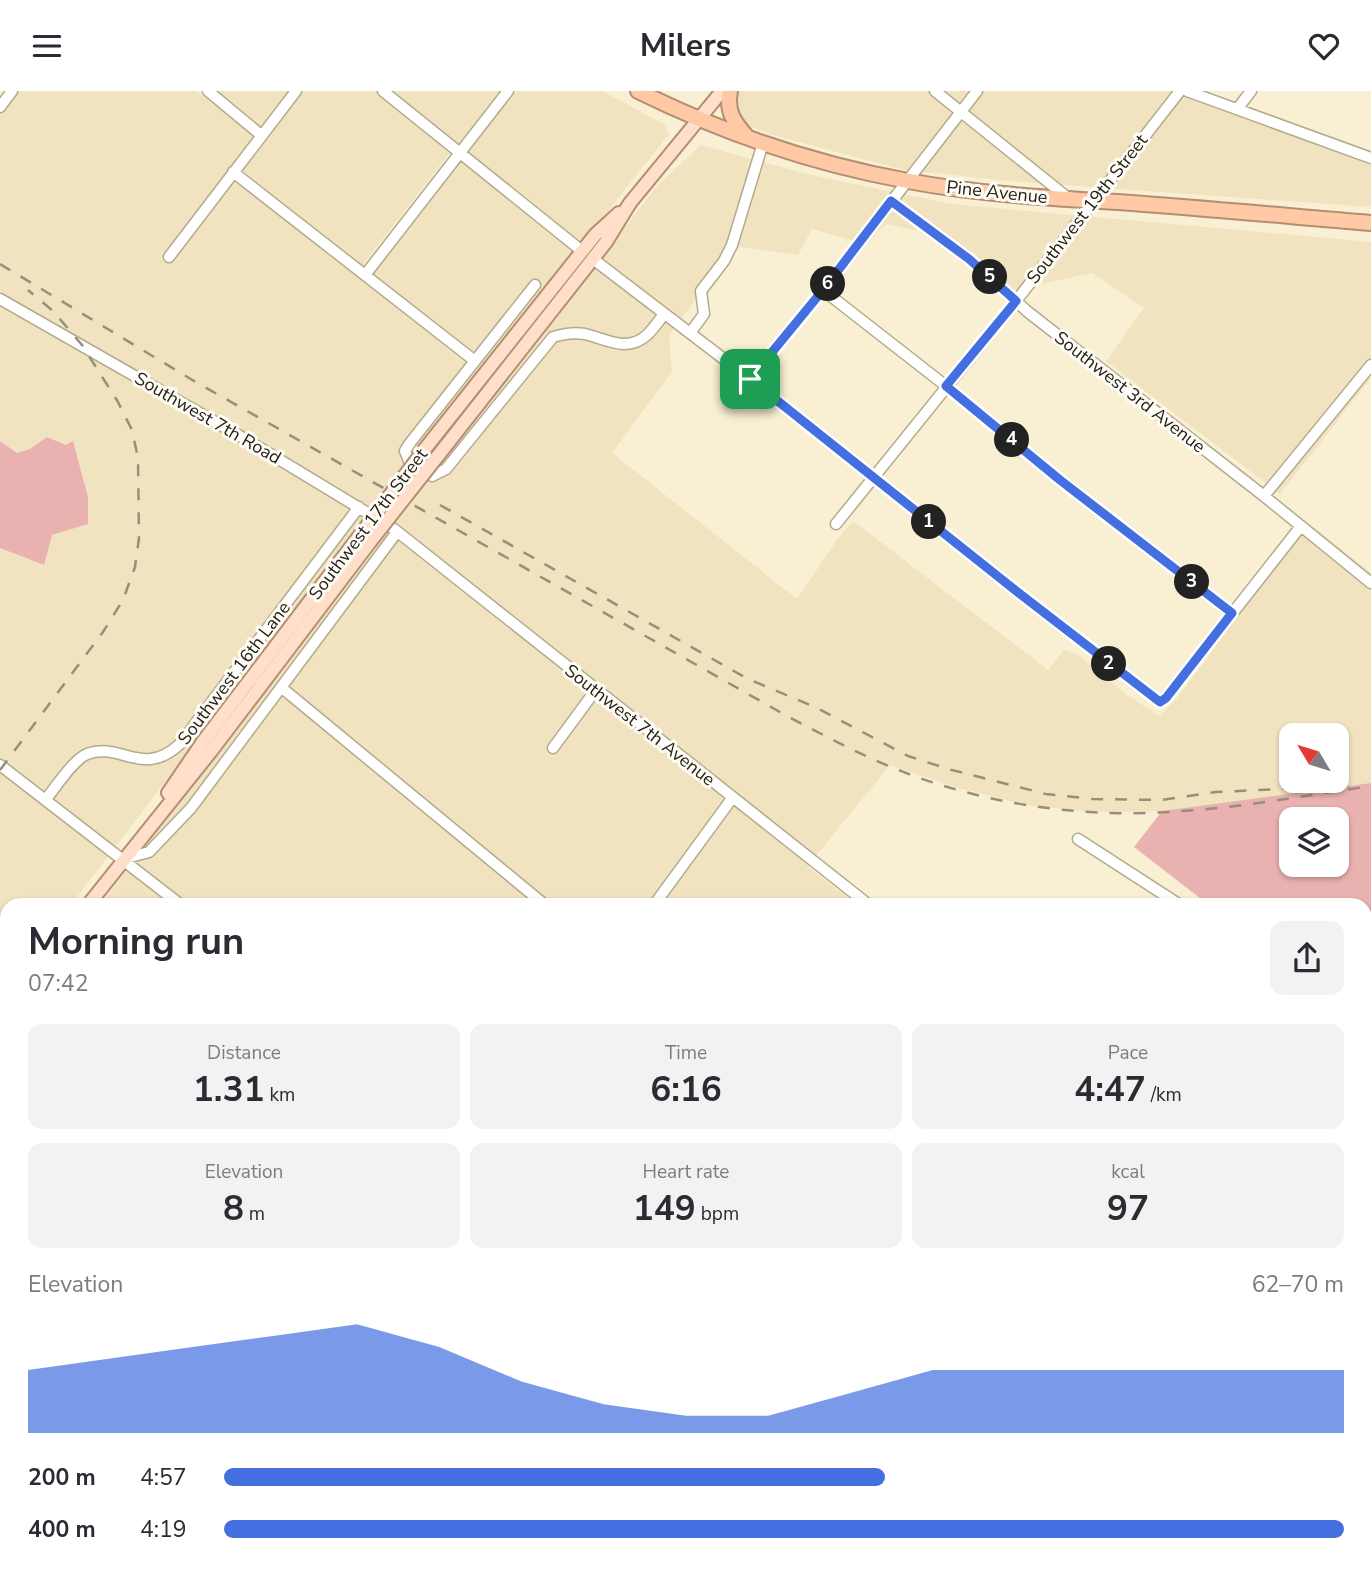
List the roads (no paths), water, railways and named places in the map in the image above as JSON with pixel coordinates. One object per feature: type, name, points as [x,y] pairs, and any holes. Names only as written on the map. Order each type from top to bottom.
[{"type":"highway","name":"Pine Avenue","points":[[638,91],[698,120],[748,138],[828,164],[907,181],[977,191],[1371,223]]},
{"type":"highway","points":[[730,91],[728,100],[732,120],[748,138]]},
{"type":"main road","name":"Southwest 17th Street","points":[[93,898],[202,743],[365,538],[437,457],[588,255],[595,235],[630,203],[722,91]]},
{"type":"main road","name":"Southwest 17th Street","points":[[365,538],[424,450],[588,255]]},
{"type":"street","points":[[0,107],[12,91]]},
{"type":"street","points":[[208,91],[261,135]]},
{"type":"street","points":[[169,257],[296,91]]},
{"type":"street","points":[[383,91],[588,255],[1160,702],[1166,698],[1301,526]]},
{"type":"street","points":[[365,275],[508,91]]},
{"type":"street","points":[[935,91],[1070,199]]},
{"type":"street","points":[[750,379],[823,290],[977,91]]},
{"type":"street","name":"Southwest 19th Street","points":[[836,524],[1016,301],[1180,91]]},
{"type":"street","points":[[1186,91],[1371,158]]},
{"type":"street","points":[[1238,108],[1251,91]]},
{"type":"street","points":[[690,333],[704,314],[701,292],[724,261],[732,245],[763,143]]},
{"type":"street","points":[[233,172],[475,361]]},
{"type":"street","name":"Southwest 3rd Avenue","points":[[891,201],[969,259],[1016,301],[1371,583]]},
{"type":"street","points":[[535,285],[405,451],[410,463],[432,476],[446,469],[553,337],[568,333],[584,334],[616,345],[632,344],[645,337],[664,314]]},
{"type":"street","points":[[823,290],[1060,480],[1232,613]]},
{"type":"street","name":"Southwest 7th Road","points":[[0,299],[253,443],[359,507],[397,532],[411,545]]},
{"type":"street","points":[[1264,496],[1371,365]]},
{"type":"street","name":"Southwest 16th Lane","points":[[46,799],[85,755],[99,752],[153,760],[168,755],[180,744],[359,507]]},
{"type":"street","points":[[123,859],[149,852],[191,808],[397,532]]},
{"type":"street","name":"Southwest 7th Avenue","points":[[411,545],[860,898]]},
{"type":"street","points":[[282,688],[537,898]]},
{"type":"street","points":[[552,748],[595,691]]},
{"type":"street","points":[[0,765],[172,898]]},
{"type":"street","points":[[659,898],[733,797]]},
{"type":"street","points":[[1077,839],[1169,898]]},
{"type":"railway","points":[[0,264],[194,381],[787,716],[891,767],[926,780],[998,800],[1071,811],[1108,813],[1206,809],[1371,786]]},
{"type":"railway","points":[[0,770],[103,632],[123,600],[135,567],[139,538],[138,458],[132,430],[118,402],[82,345],[53,311],[28,290]]},
{"type":"railway","points":[[440,505],[748,679],[815,707],[908,756],[1046,794],[1092,799],[1161,800],[1216,792],[1279,789]]}]
